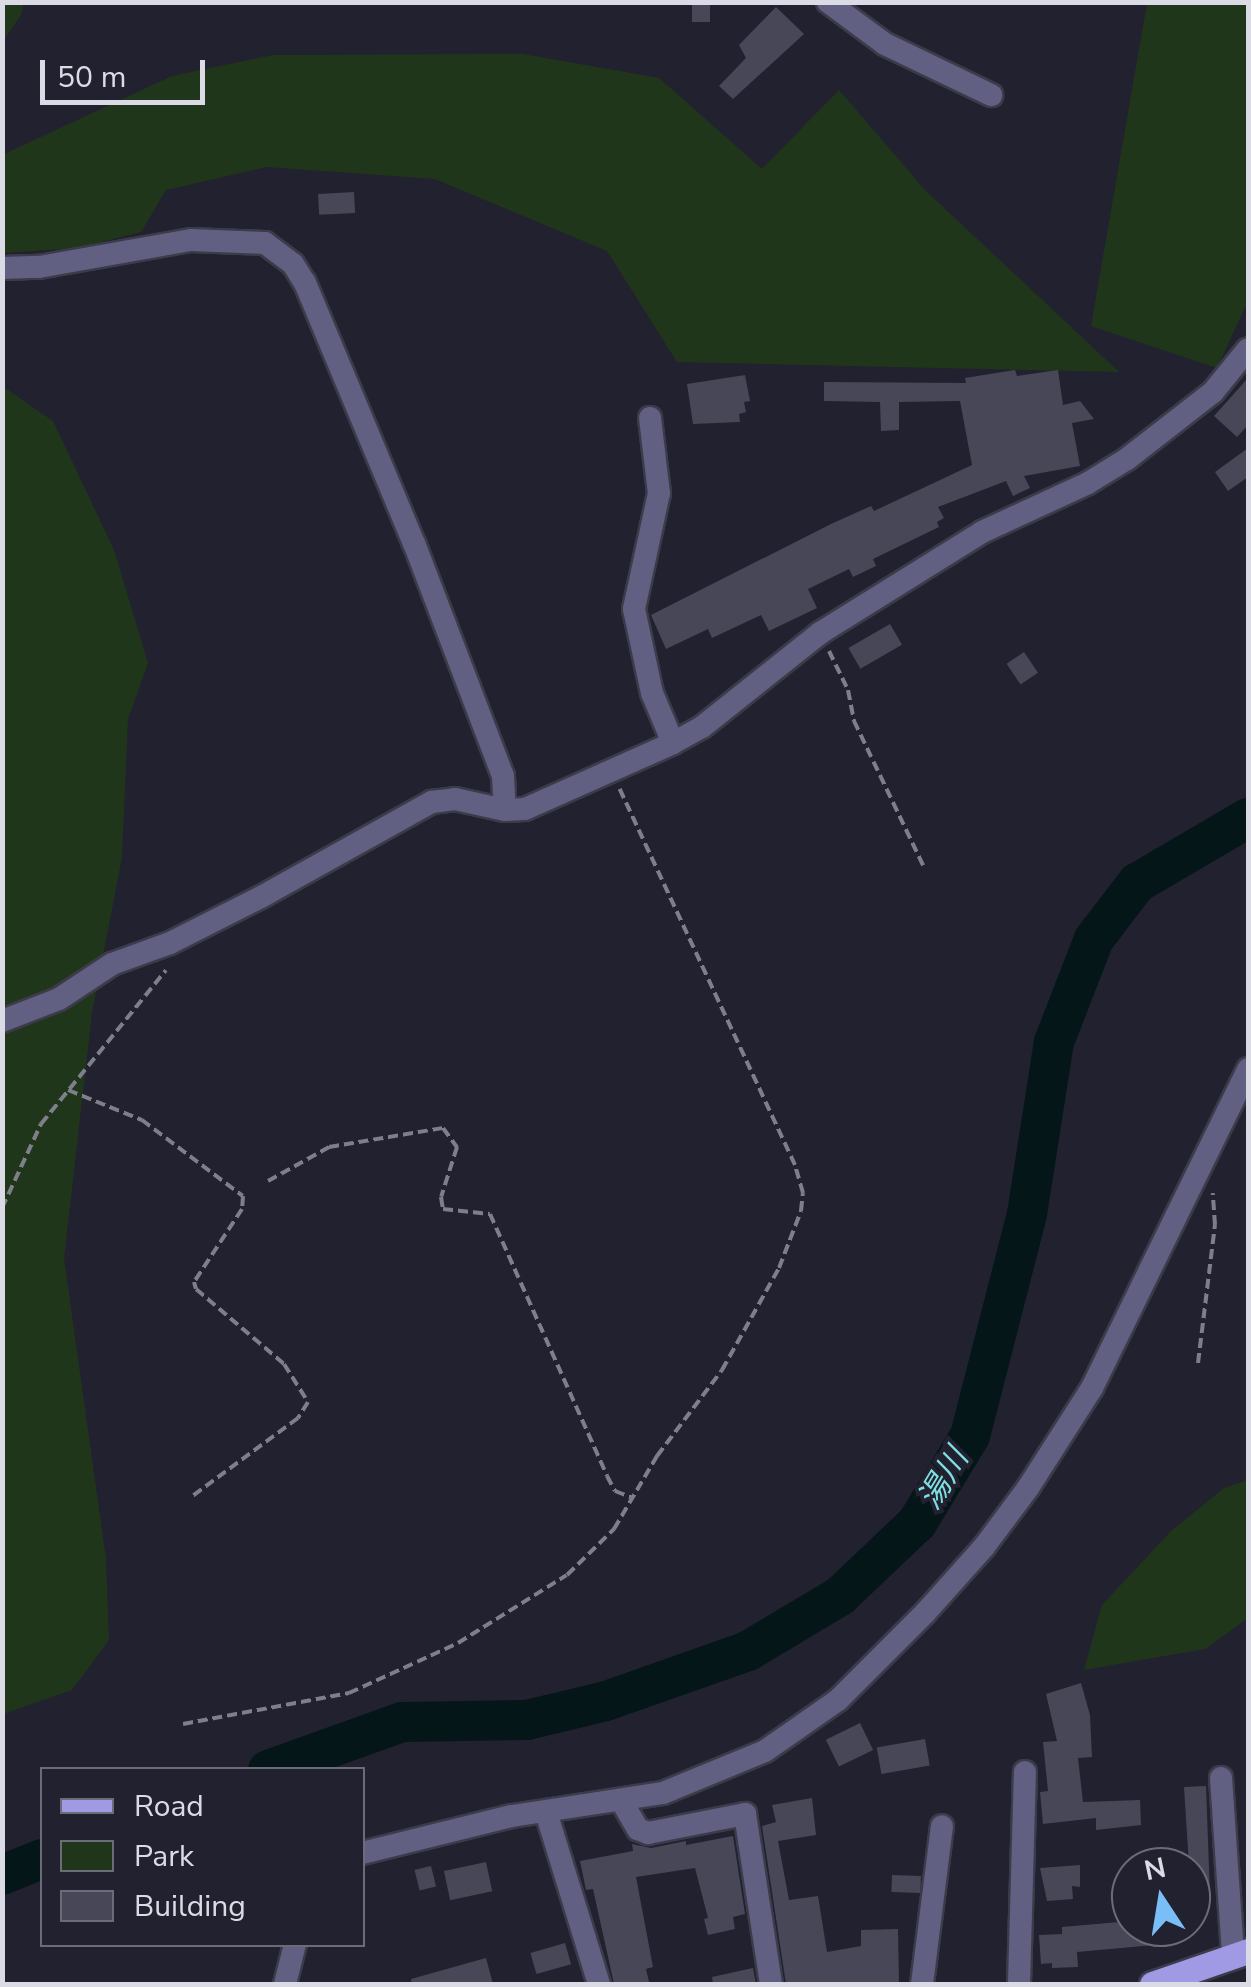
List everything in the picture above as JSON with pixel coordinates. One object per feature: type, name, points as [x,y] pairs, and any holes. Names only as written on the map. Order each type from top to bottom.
[{"type":"main road","points":[[1152,1984],[1241,1953]]},
{"type":"street","points":[[828,2],[884,44],[991,95]]},
{"type":"street","points":[[2,268],[39,267],[191,240],[265,243],[293,264],[306,283],[414,543],[503,776],[504,810]]},
{"type":"street","points":[[2,1021],[59,1000],[112,964],[170,943],[432,802],[455,799],[504,810],[525,809],[673,743],[702,727],[820,633],[982,532],[1088,483],[1127,459],[1213,392],[1248,349]]},
{"type":"street","points":[[650,418],[659,493],[634,609],[652,693],[673,743]]},
{"type":"street","points":[[365,1851],[546,1812],[664,1793],[765,1751],[838,1700],[984,1548],[1092,1388],[1248,1069]]},
{"type":"street","points":[[1019,1984],[1025,1772]]},
{"type":"street","points":[[1221,1778],[1241,1953]]},
{"type":"street","points":[[620,1800],[638,1829],[648,1832],[745,1814],[770,1984]]},
{"type":"street","points":[[546,1812],[598,1984]]},
{"type":"street","points":[[922,1984],[942,1826]]},
{"type":"street","points":[[285,1984],[294,1947]]},
{"type":"path","points":[[820,633],[848,690],[854,721],[923,866]]},
{"type":"path","points":[[183,1724],[349,1693],[458,1643],[567,1575],[595,1551],[657,1456],[722,1370],[779,1268],[803,1193],[795,1165],[612,771]]},
{"type":"path","points":[[2,1208],[41,1124],[168,968],[174,953],[170,943]]},
{"type":"path","points":[[68,1090],[142,1120],[243,1196],[242,1208],[194,1282],[196,1289],[284,1364],[308,1402],[298,1418],[190,1498]]},
{"type":"path","points":[[268,1181],[329,1147],[443,1128],[457,1147],[442,1198],[443,1209],[490,1214],[607,1476],[615,1491],[633,1498]]},
{"type":"path","points":[[1198,1364],[1215,1225],[1207,1158]]},
{"type":"green space","points":[[3,2],[24,3],[21,15],[3,41]]},
{"type":"green space","points":[[1147,3],[1248,3],[1248,301],[1217,368],[1091,326]]},
{"type":"green space","points":[[523,54],[659,78],[762,169],[839,90],[925,190],[1119,372],[677,362],[607,251],[435,179],[267,167],[166,190],[141,232],[78,248],[3,253],[2,155],[172,76],[273,55]]},
{"type":"green space","points":[[2,386],[53,421],[114,550],[148,663],[128,719],[122,857],[92,1013],[64,1258],[106,1559],[109,1640],[72,1690],[3,1714]]},
{"type":"green space","points":[[1248,1480],[1248,1618],[1205,1649],[1084,1670],[1102,1605],[1171,1531],[1224,1488]]},
{"type":"building","points":[[692,2],[710,2],[710,22],[692,22]]},
{"type":"building","points":[[776,7],[804,34],[733,99],[719,86],[746,58],[739,45]]},
{"type":"building","points":[[354,192],[355,213],[319,215],[318,194]]},
{"type":"building","points":[[1015,370],[1017,376],[1058,370],[1063,405],[1080,401],[1094,419],[1072,423],[1080,466],[1024,476],[1030,488],[1013,496],[1006,481],[938,507],[944,518],[937,522],[939,527],[873,559],[876,566],[853,577],[849,569],[808,589],[817,608],[769,631],[761,615],[712,638],[708,629],[666,649],[651,615],[831,524],[871,506],[874,511],[972,465],[960,401],[899,402],[899,430],[881,431],[880,402],[824,401],[824,382],[966,383],[965,378]]},
{"type":"building","points":[[745,375],[750,401],[744,402],[746,412],[739,414],[740,422],[693,424],[687,384]]},
{"type":"building","points":[[1248,378],[1248,425],[1237,437],[1214,416]]},
{"type":"building","points":[[1248,448],[1248,477],[1228,491],[1215,472]]},
{"type":"building","points":[[890,624],[902,645],[860,669],[848,648]]},
{"type":"building","points":[[1024,652],[1038,673],[1021,684],[1007,664]]},
{"type":"building","points":[[1081,1683],[1090,1715],[1092,1757],[1078,1758],[1083,1802],[1140,1800],[1141,1825],[1096,1830],[1096,1818],[1043,1824],[1040,1792],[1048,1791],[1043,1742],[1057,1741],[1046,1694]]},
{"type":"building","points":[[860,1723],[873,1750],[839,1767],[826,1740]]},
{"type":"building","points":[[925,1739],[930,1766],[881,1774],[877,1748]]},
{"type":"building","points":[[1206,1786],[1208,1847],[1188,1847],[1184,1787]]},
{"type":"building","points":[[812,1798],[816,1835],[778,1841],[789,1900],[818,1896],[827,1952],[861,1946],[861,1930],[898,1929],[899,1984],[786,1984],[762,1826],[776,1822],[772,1805]]},
{"type":"building","points":[[733,1836],[745,1914],[733,1917],[735,1929],[708,1935],[704,1919],[708,1918],[695,1868],[636,1877],[653,1967],[646,1969],[649,1982],[614,1984],[593,1889],[586,1890],[580,1861],[633,1851],[632,1844],[651,1848]]},
{"type":"building","points":[[486,1862],[492,1891],[450,1900],[444,1871]]},
{"type":"building","points":[[1080,1865],[1080,1887],[1072,1886],[1073,1899],[1047,1901],[1040,1868]]},
{"type":"building","points":[[431,1866],[436,1886],[420,1890],[415,1870]]},
{"type":"building","points":[[892,1875],[921,1876],[920,1893],[891,1892]]},
{"type":"building","points":[[1111,1923],[1111,1947],[1132,1947],[1077,1952],[1078,1967],[1052,1968],[1052,1963],[1041,1964],[1039,1935],[1062,1934],[1062,1927]]},
{"type":"building","points":[[565,1943],[571,1964],[536,1974],[530,1953]]},
{"type":"building","points":[[486,1958],[493,1984],[412,1984],[411,1979]]},
{"type":"building","points":[[753,1968],[756,1984],[713,1984],[712,1977]]},
{"type":"waterway","name":"湯川","points":[[276,1767],[402,1722],[527,1720],[606,1701],[748,1651],[840,1596],[917,1523],[970,1436],[1027,1214],[1054,1042],[1094,939],[1137,883],[1248,818]]},
{"type":"waterway","name":"湯川","points":[[2,1875],[40,1860]]}]
